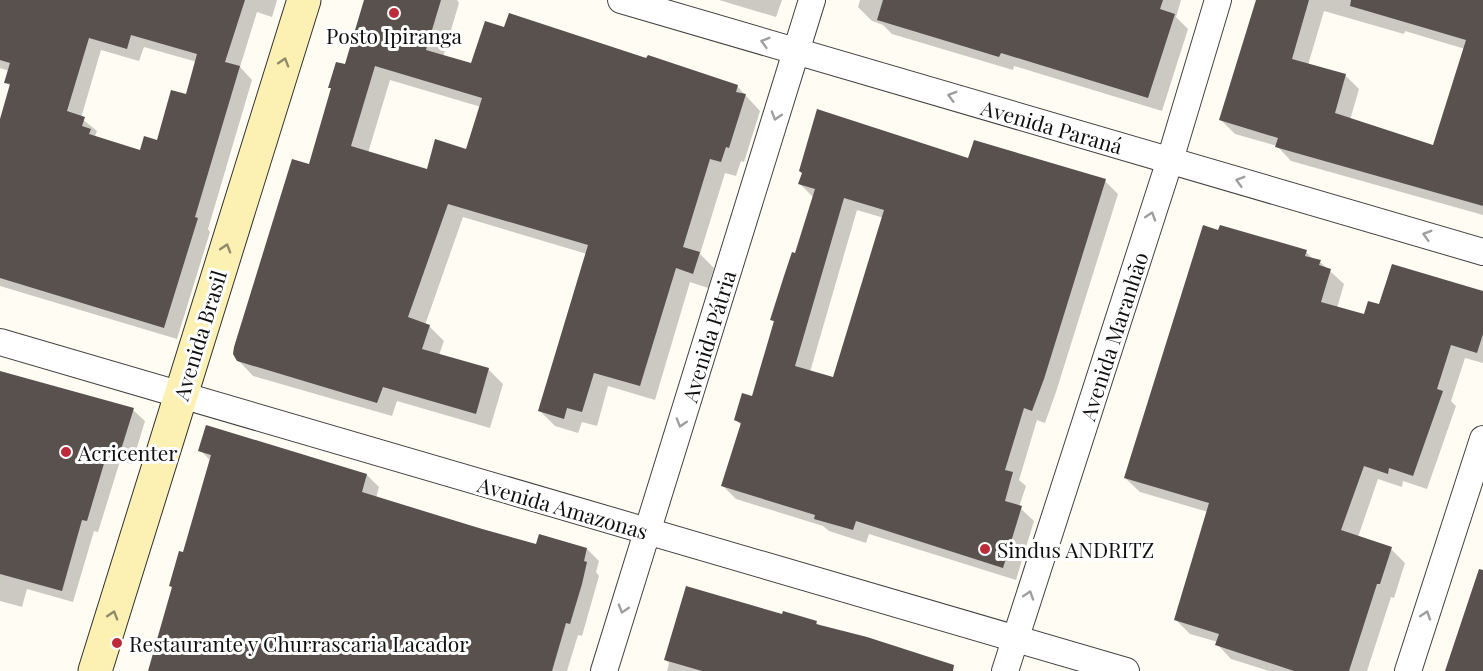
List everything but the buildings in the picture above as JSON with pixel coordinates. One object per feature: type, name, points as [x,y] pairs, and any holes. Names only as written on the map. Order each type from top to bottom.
[{"type":"main road","name":"Avenida Brasil","points":[[95,671],[304,0]]},
{"type":"street","name":"Avenida Paraná","points":[[621,0],[1483,252]]},
{"type":"street","name":"Avenida Pátria","points":[[604,671],[812,0]]},
{"type":"street","name":"Avenida Maranhão","points":[[1005,671],[1170,160],[1218,0]]},
{"type":"street","name":"Avenida Amazonas","points":[[0,342],[1126,671]]},
{"type":"street","points":[[1408,671],[1483,439]]},
{"type":"place","name":"Posto Ipiranga","points":[[394,13]]},
{"type":"place","name":"Acricenter","points":[[66,452]]},
{"type":"place","name":"Sindus ANDRITZ","points":[[985,549]]},
{"type":"place","name":"Restaurante y Churrascaria Lacador","points":[[117,643]]}]
